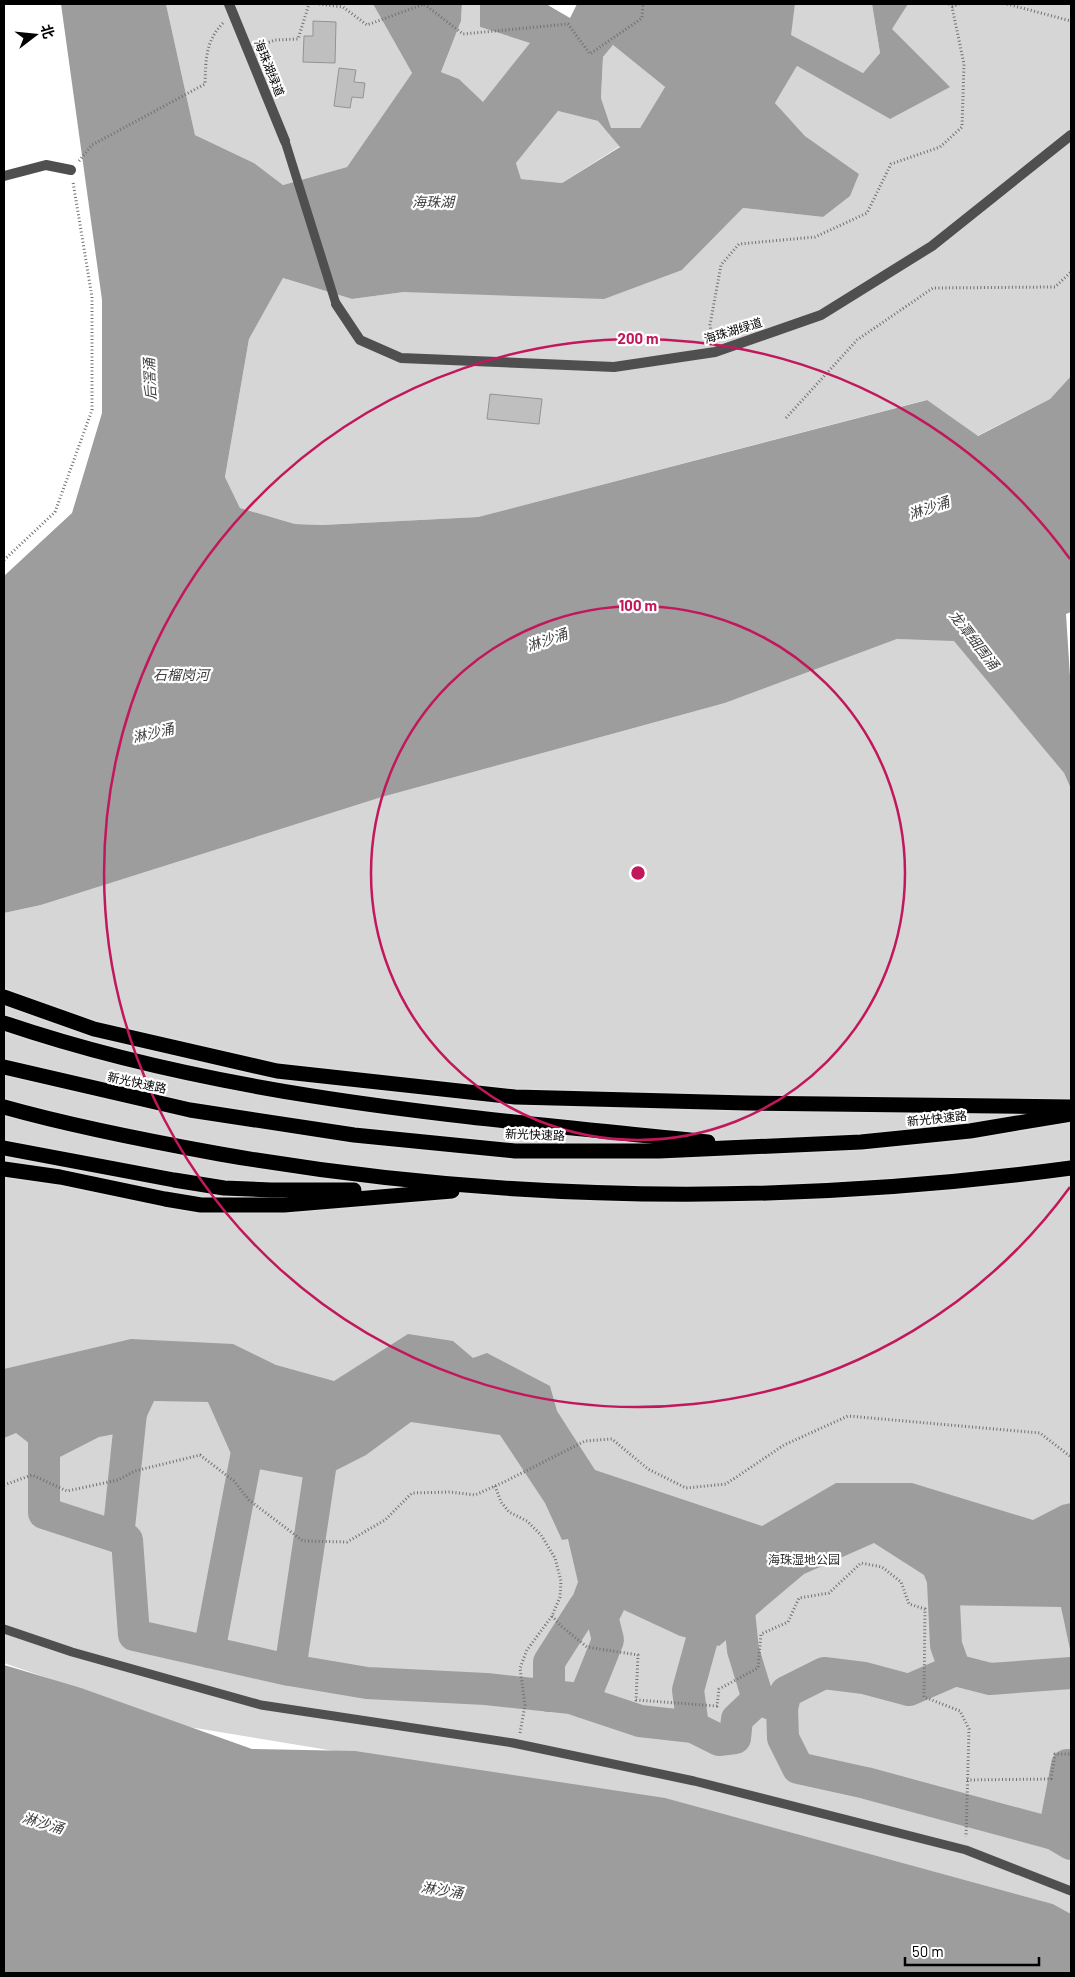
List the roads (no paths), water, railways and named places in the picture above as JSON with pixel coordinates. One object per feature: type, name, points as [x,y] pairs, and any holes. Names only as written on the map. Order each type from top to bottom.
[{"type":"highway","points":[[4,997],[94,1028],[277,1070],[515,1097],[747,1103],[1071,1107]]},
{"type":"highway","points":[[7,1024],[61,1042],[147,1065],[290,1093],[414,1110],[764,1148]]},
{"type":"highway","name":"新光快速路","points":[[4,1067],[190,1110],[354,1135],[515,1150],[659,1152],[861,1142],[970,1131],[1071,1114]]},
{"type":"highway","points":[[4,1107],[139,1139],[248,1158],[357,1174],[498,1187]]},
{"type":"highway","points":[[4,1148],[224,1188],[318,1191],[498,1187],[711,1194],[907,1186],[987,1179],[1071,1168]]},
{"type":"highway","points":[[4,1169],[60,1177],[165,1200],[240,1206],[284,1205],[498,1187]]},
{"type":"street","name":"海珠湖绿道","points":[[231,8],[284,142]]},
{"type":"street","name":"海珠湖绿道","points":[[336,304],[360,340],[401,358],[614,367],[714,352],[821,315],[932,246],[1071,135]]},
{"type":"street","points":[[4,176],[46,165],[71,170]]},
{"type":"lane","points":[[284,142],[336,304]]},
{"type":"lane","points":[[4,1628],[72,1652],[261,1704],[518,1744],[694,1781],[966,1850],[1071,1891]]},
{"type":"water","name":"石榴岗河","points":[[61,4],[166,4],[195,135],[254,163],[283,185],[347,167],[412,73],[373,4],[462,4],[461,21],[441,72],[459,79],[483,102],[530,43],[480,27],[480,4],[546,4],[570,18],[577,4],[795,4],[791,35],[863,73],[880,53],[872,4],[908,4],[892,29],[950,87],[890,119],[797,66],[775,103],[805,136],[859,174],[850,196],[823,217],[743,208],[682,270],[604,299],[404,292],[352,299],[283,278],[249,339],[225,477],[240,508],[295,524],[322,525],[478,517],[927,400],[978,436],[1050,399],[1071,376],[1071,612],[1066,614],[1071,692],[1071,789],[1064,773],[954,641],[897,639],[725,703],[382,797],[41,905],[4,913],[4,576],[72,513],[102,413],[102,300]],"holes":[[[613,45],[665,87],[640,128],[611,128],[601,98],[603,57]],[[558,111],[598,121],[620,147],[562,183],[521,179],[516,163]]]},
{"type":"water","points":[[408,1334],[453,1341],[473,1358],[487,1353],[550,1386],[557,1411],[595,1470],[762,1526],[836,1483],[912,1483],[1033,1520],[1062,1505],[1071,1503],[1071,1654],[1061,1607],[936,1605],[924,1575],[874,1543],[804,1574],[719,1646],[680,1636],[624,1610],[613,1632],[562,1625],[578,1582],[568,1539],[562,1540],[545,1503],[500,1435],[411,1422],[366,1455],[317,1480],[236,1465],[208,1402],[154,1401],[141,1429],[99,1437],[52,1461],[16,1433],[4,1438],[4,1369],[131,1339],[233,1344],[276,1365],[334,1381]]},
{"type":"water","name":"淋沙涌","points":[[4,1665],[81,1688],[252,1749],[355,1751],[665,1798],[1053,1904],[1071,1914],[1071,1973],[4,1973]]},
{"type":"waterway","points":[[118,1537],[132,1403]]},
{"type":"waterway","points":[[44,1433],[44,1513],[127,1540],[134,1635],[284,1669],[367,1683],[486,1689],[571,1698],[640,1721],[693,1727],[719,1740],[735,1738],[737,1719],[758,1699],[782,1708],[783,1738],[798,1768],[866,1783],[1054,1834],[1071,1844]]},
{"type":"waterway","points":[[209,1652],[247,1452]]},
{"type":"waterway","points":[[290,1670],[320,1469]]},
{"type":"waterway","points":[[943,1582],[946,1645],[955,1670]]},
{"type":"waterway","points":[[583,1702],[608,1640],[596,1592]]},
{"type":"waterway","points":[[738,1602],[743,1650],[758,1699]]},
{"type":"waterway","points":[[549,1696],[549,1662],[584,1607]]},
{"type":"waterway","points":[[693,1727],[688,1690],[709,1614]]},
{"type":"waterway","points":[[782,1708],[786,1692],[824,1673],[864,1678],[909,1690],[955,1670],[990,1679],[1071,1673]]},
{"type":"waterway","points":[[1054,1834],[1067,1765]]},
{"type":"water label","name":"海珠湖","points":[[433,202]]},
{"type":"water label","name":"后滘涌","points":[[150,379]]},
{"type":"water label","name":"龙潭细围涌","points":[[974,640]]},
{"type":"park label","name":"海珠湿地公园","points":[[804,1560]]}]
